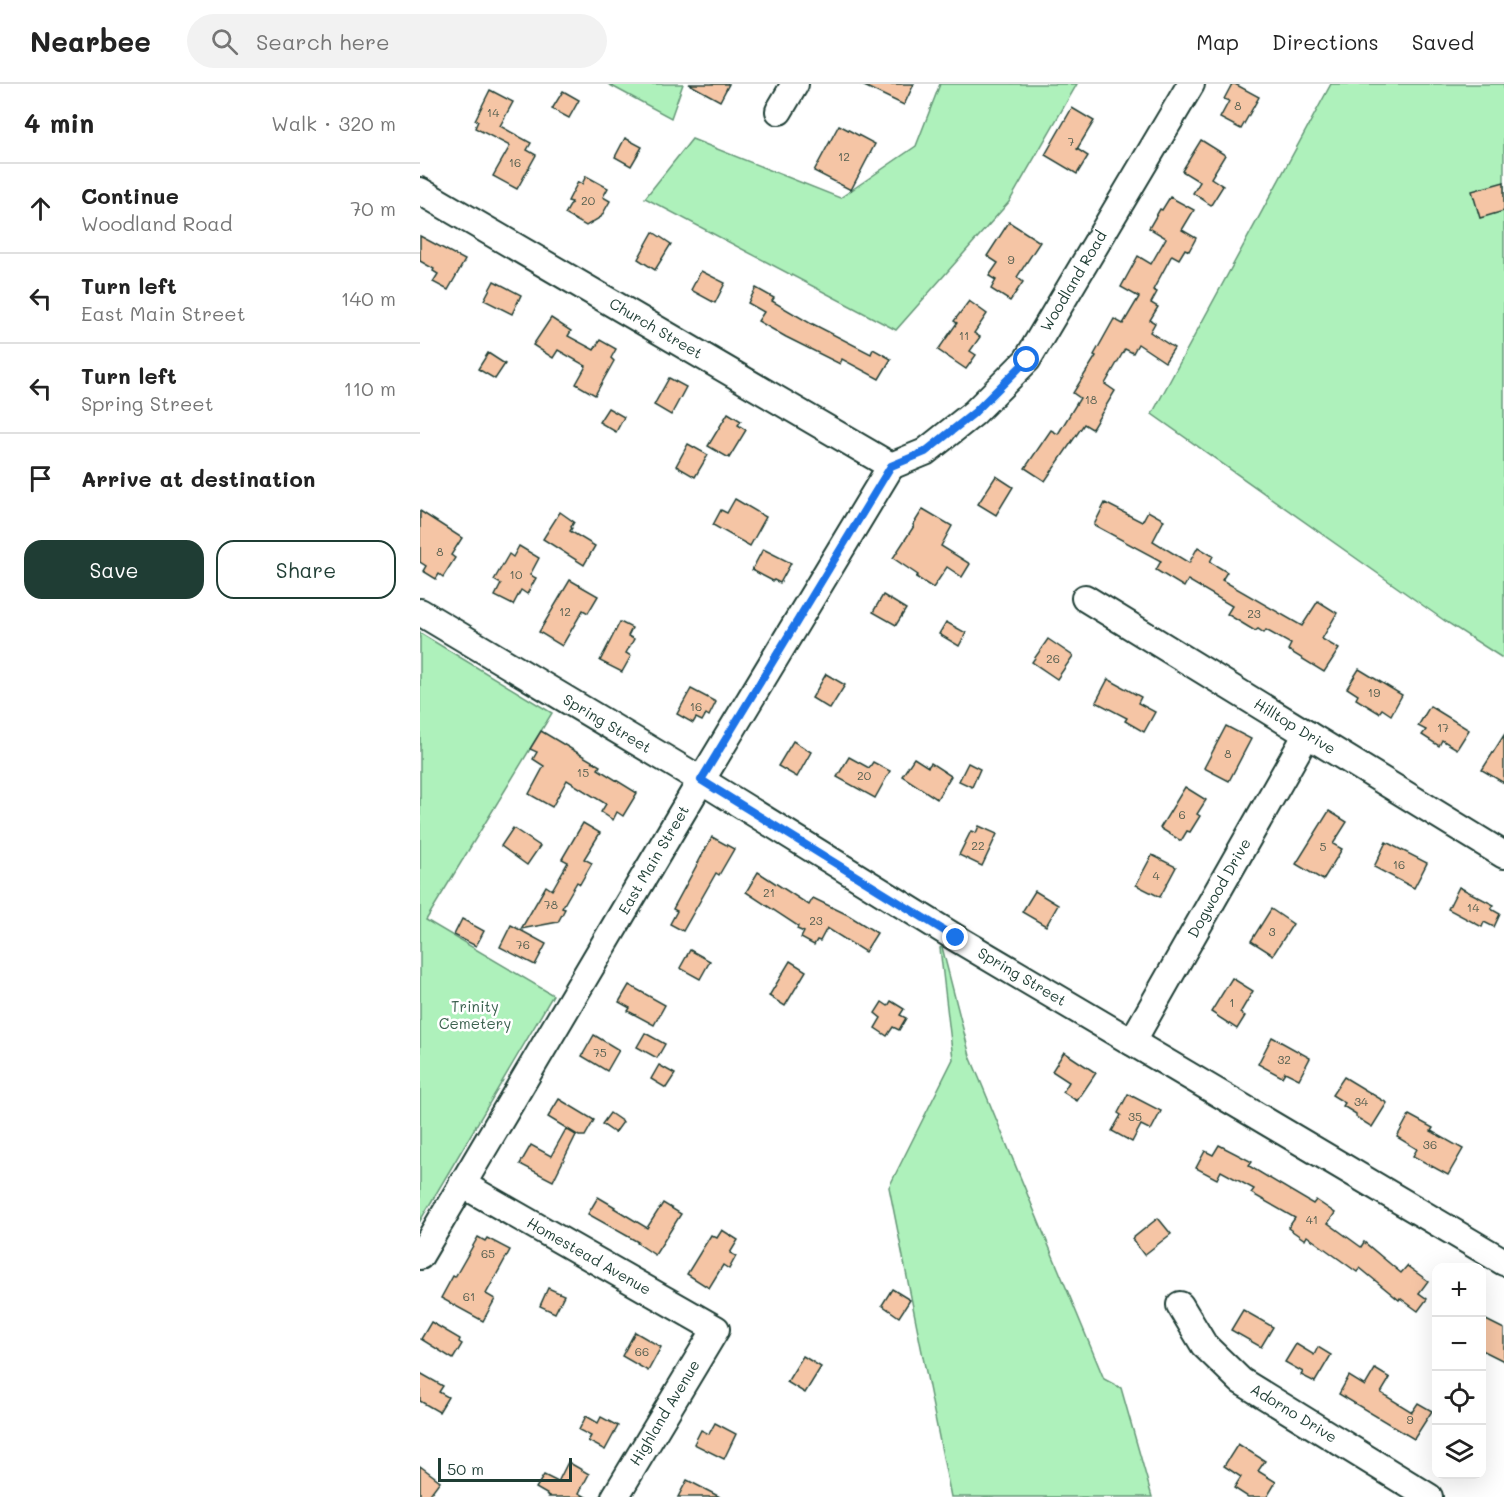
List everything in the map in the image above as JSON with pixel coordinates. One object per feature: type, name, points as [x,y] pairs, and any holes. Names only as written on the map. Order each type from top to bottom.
[{"type":"street","points":[[779,111],[795,84]]},
{"type":"street","name":"Woodland Road","points":[[891,466],[925,452],[974,413],[1027,360],[1191,84]]},
{"type":"street","name":"Church Street","points":[[420,191],[891,466]]},
{"type":"street","name":"East Main Street","points":[[420,1256],[701,780],[891,466]]},
{"type":"street","name":"Hilltop Drive","points":[[1085,598],[1504,855]]},
{"type":"street","name":"Spring Street","points":[[420,612],[701,780],[956,938],[1504,1262]]},
{"type":"street","name":"Dogwood Drive","points":[[1132,1042],[1307,734]]},
{"type":"street","name":"Homestead Avenue","points":[[462,1184],[716,1329]]},
{"type":"street","name":"Adorno Drive","points":[[1180,1305],[1204,1345],[1241,1381],[1429,1497]]},
{"type":"street","name":"Highland Avenue","points":[[615,1497],[716,1329]]},
{"type":"green space","points":[[608,84],[683,84],[671,118]]},
{"type":"green space","points":[[940,84],[1077,84],[1009,202],[896,330],[645,198],[692,139],[840,198],[916,146]]},
{"type":"green space","points":[[1331,84],[1504,84],[1504,659],[1445,621],[1152,414]]},
{"type":"green space","name":"Trinity Cemetery","points":[[420,633],[552,713],[426,920],[553,995],[420,1221]]},
{"type":"green space","points":[[942,947],[970,1056],[1104,1379],[1121,1388],[1152,1497],[951,1497],[889,1187],[953,1059],[940,948]]},
{"type":"building","points":[[689,84],[729,84],[720,101]]},
{"type":"building","points":[[860,84],[914,84],[904,105]]},
{"type":"building","points":[[1232,84],[1259,97],[1241,129],[1220,118],[1229,101],[1224,99]]},
{"type":"building","points":[[490,90],[513,102],[500,126],[531,143],[527,150],[536,155],[517,189],[493,176],[510,146],[475,128],[478,121],[475,120]]},
{"type":"building","points":[[563,91],[579,100],[569,118],[552,109]]},
{"type":"building","points":[[1072,108],[1094,121],[1077,149],[1088,156],[1077,174],[1045,155]]},
{"type":"building","points":[[839,125],[875,144],[851,190],[814,171]]},
{"type":"building","points":[[625,138],[642,147],[631,166],[615,157]]},
{"type":"building","points":[[1201,140],[1225,155],[1211,178],[1223,186],[1211,205],[1193,193],[1200,182],[1182,171]]},
{"type":"building","points":[[586,176],[608,188],[603,197],[610,201],[601,217],[586,226],[565,214],[572,202],[568,201],[578,182],[582,184]]},
{"type":"building","points":[[1504,182],[1504,211],[1480,218],[1472,191]]},
{"type":"building","points":[[1170,197],[1194,210],[1182,230],[1196,238],[1189,251],[1185,249],[1179,259],[1172,255],[1153,290],[1157,292],[1151,303],[1158,307],[1150,320],[1155,323],[1150,332],[1174,348],[1165,362],[1138,344],[1133,353],[1125,349],[1105,384],[1115,391],[1092,429],[1084,424],[1045,481],[1025,468],[1051,430],[1058,434],[1080,398],[1073,393],[1096,356],[1094,355],[1114,319],[1123,324],[1139,297],[1121,287],[1138,256],[1151,264],[1166,238],[1149,228]]},
{"type":"building","points":[[1009,222],[1040,242],[1017,277],[1023,282],[1010,301],[991,289],[996,280],[989,276],[998,263],[987,256]]},
{"type":"building","points":[[653,232],[671,244],[655,270],[638,259]]},
{"type":"building","points":[[420,236],[465,260],[448,290],[433,282],[438,274],[420,261]]},
{"type":"building","points":[[701,271],[725,283],[715,303],[691,290]]},
{"type":"building","points":[[494,281],[521,295],[512,314],[484,300]]},
{"type":"building","points":[[756,288],[774,298],[772,301],[813,325],[871,354],[873,349],[891,359],[879,379],[842,359],[840,364],[758,321],[764,312],[748,303]]},
{"type":"building","points":[[969,301],[987,314],[974,333],[980,337],[970,351],[976,355],[966,369],[938,350],[957,323],[954,321]]},
{"type":"building","points":[[551,318],[571,331],[568,336],[594,350],[600,340],[616,349],[611,358],[614,361],[595,395],[576,384],[586,366],[558,350],[553,358],[533,345]]},
{"type":"building","points":[[488,353],[505,364],[495,379],[478,369]]},
{"type":"building","points":[[669,378],[686,387],[671,415],[654,405]]},
{"type":"building","points":[[608,408],[624,417],[616,432],[599,422]]},
{"type":"building","points":[[728,413],[741,421],[738,425],[746,430],[729,458],[708,446]]},
{"type":"building","points":[[688,444],[708,455],[695,477],[676,466]]},
{"type":"building","points":[[996,476],[1013,487],[996,515],[978,504]]},
{"type":"building","points":[[735,499],[766,517],[750,546],[713,525],[721,510],[727,513]]},
{"type":"building","points":[[1105,503],[1142,522],[1148,511],[1164,520],[1153,541],[1189,563],[1198,547],[1213,556],[1210,562],[1227,572],[1222,580],[1302,626],[1318,601],[1337,613],[1322,639],[1339,649],[1324,672],[1288,650],[1291,644],[1266,630],[1264,633],[1258,629],[1255,631],[1227,614],[1232,606],[1188,580],[1184,587],[1156,570],[1161,561],[1094,525]]},
{"type":"building","points":[[923,509],[952,526],[941,546],[970,564],[962,577],[947,567],[933,588],[893,558]]},
{"type":"building","points":[[420,511],[462,538],[451,555],[455,558],[443,577],[439,574],[436,579],[423,571],[426,566],[420,562]]},
{"type":"building","points":[[560,512],[574,522],[570,531],[595,546],[584,565],[543,539]]},
{"type":"building","points":[[519,546],[539,558],[530,575],[536,578],[527,594],[521,590],[513,605],[495,596],[501,584],[494,580],[509,554],[513,557]]},
{"type":"building","points":[[763,549],[791,563],[780,583],[752,570]]},
{"type":"building","points":[[570,580],[598,596],[588,613],[583,610],[562,646],[539,632]]},
{"type":"building","points":[[883,595],[906,609],[896,625],[873,612]]},
{"type":"building","points":[[620,622],[632,628],[628,636],[634,639],[626,653],[631,656],[622,672],[600,661]]},
{"type":"building","points":[[946,622],[966,633],[959,646],[939,634]]},
{"type":"building","points":[[1048,639],[1073,656],[1057,679],[1032,662]]},
{"type":"building","points":[[1359,669],[1402,695],[1391,715],[1382,709],[1379,713],[1356,699],[1358,695],[1347,688]]},
{"type":"building","points":[[826,674],[845,685],[830,709],[812,698]]},
{"type":"building","points":[[1108,679],[1141,697],[1138,703],[1155,712],[1144,732],[1125,721],[1127,718],[1096,702]]},
{"type":"building","points":[[691,689],[716,702],[709,716],[706,714],[702,721],[696,718],[693,723],[677,714]]},
{"type":"building","points":[[1430,706],[1469,730],[1457,749],[1442,740],[1439,746],[1422,735],[1426,730],[1418,726]]},
{"type":"building","points":[[1226,726],[1251,739],[1229,781],[1204,768]]},
{"type":"building","points":[[541,731],[600,766],[598,769],[637,793],[623,816],[617,812],[613,820],[601,812],[606,804],[567,780],[552,807],[529,794],[544,766],[533,759],[537,752],[530,749]]},
{"type":"building","points":[[1504,735],[1504,783],[1482,770]]},
{"type":"building","points":[[793,741],[811,752],[797,777],[778,766]]},
{"type":"building","points":[[849,757],[869,768],[873,762],[890,771],[875,798],[837,777]]},
{"type":"building","points":[[914,758],[928,767],[931,763],[951,776],[937,799],[902,776]]},
{"type":"building","points":[[968,763],[980,769],[972,787],[959,781]]},
{"type":"building","points":[[1185,787],[1206,800],[1197,814],[1200,816],[1181,841],[1160,828]]},
{"type":"building","points":[[1329,811],[1347,822],[1333,844],[1342,849],[1323,880],[1296,864]]},
{"type":"building","points":[[583,823],[600,833],[584,859],[592,863],[580,884],[577,882],[562,908],[565,909],[558,922],[521,929],[546,886],[552,890],[568,862],[562,859]]},
{"type":"building","points":[[979,826],[997,834],[982,866],[959,855],[971,831],[976,833]]},
{"type":"building","points":[[513,828],[540,846],[527,865],[501,846]]},
{"type":"building","points":[[712,837],[734,849],[719,875],[716,873],[683,931],[670,924],[677,911],[673,909]]},
{"type":"building","points":[[1386,842],[1427,863],[1414,888],[1374,867]]},
{"type":"building","points":[[1152,855],[1176,867],[1160,897],[1136,885]]},
{"type":"building","points":[[758,872],[809,905],[813,898],[848,915],[877,933],[865,952],[827,928],[820,941],[817,940],[814,945],[801,938],[804,932],[797,929],[798,926],[746,892]]},
{"type":"building","points":[[1459,887],[1494,905],[1491,909],[1500,914],[1494,927],[1484,922],[1482,927],[1448,909]]},
{"type":"building","points":[[1035,891],[1058,905],[1046,926],[1022,912]]},
{"type":"building","points":[[1271,909],[1293,924],[1273,955],[1251,941]]},
{"type":"building","points":[[462,919],[484,931],[476,946],[454,935]]},
{"type":"building","points":[[511,925],[546,944],[535,965],[500,947]]},
{"type":"building","points":[[690,950],[710,961],[700,979],[680,968]]},
{"type":"building","points":[[790,961],[806,971],[785,1006],[769,996]]},
{"type":"building","points":[[1232,978],[1253,991],[1240,1013],[1245,1016],[1237,1029],[1211,1012]]},
{"type":"building","points":[[629,985],[665,1005],[654,1025],[628,1011],[630,1008],[619,1002]]},
{"type":"building","points":[[891,1001],[904,1009],[900,1015],[906,1018],[899,1030],[893,1027],[887,1036],[875,1028],[881,1018],[875,1013],[882,1002],[888,1006]]},
{"type":"building","points":[[645,1033],[665,1044],[657,1058],[637,1047]]},
{"type":"building","points":[[594,1035],[619,1050],[607,1071],[582,1056]]},
{"type":"building","points":[[1272,1037],[1310,1058],[1299,1079],[1285,1072],[1282,1077],[1258,1064]]},
{"type":"building","points":[[1064,1052],[1096,1073],[1077,1101],[1063,1092],[1069,1082],[1052,1071]]},
{"type":"building","points":[[659,1065],[675,1074],[666,1088],[651,1079]]},
{"type":"building","points":[[1344,1077],[1387,1103],[1372,1127],[1356,1117],[1356,1114],[1343,1106],[1345,1103],[1332,1095]]},
{"type":"building","points":[[1128,1094],[1161,1111],[1151,1130],[1141,1125],[1132,1142],[1112,1131],[1121,1115],[1118,1113]]},
{"type":"building","points":[[559,1099],[594,1120],[585,1136],[579,1136],[548,1117]]},
{"type":"building","points":[[610,1113],[623,1122],[615,1133],[602,1124]]},
{"type":"building","points":[[1409,1115],[1433,1128],[1431,1131],[1463,1149],[1448,1175],[1413,1156],[1417,1149],[1397,1137]]},
{"type":"building","points":[[566,1129],[576,1135],[553,1181],[520,1164],[531,1145],[551,1156]]},
{"type":"building","points":[[1219,1145],[1252,1162],[1249,1166],[1313,1204],[1316,1200],[1335,1213],[1328,1223],[1361,1247],[1364,1242],[1401,1273],[1407,1266],[1428,1281],[1419,1293],[1427,1299],[1418,1311],[1400,1298],[1399,1300],[1360,1268],[1357,1272],[1307,1236],[1305,1240],[1288,1228],[1295,1218],[1251,1193],[1254,1189],[1221,1171],[1217,1179],[1196,1168],[1205,1151],[1213,1155]]},
{"type":"building","points":[[598,1197],[647,1228],[663,1203],[681,1214],[655,1255],[638,1242],[588,1214]]},
{"type":"building","points":[[1158,1218],[1171,1234],[1144,1255],[1132,1239]]},
{"type":"building","points":[[722,1230],[738,1240],[730,1253],[736,1256],[729,1269],[723,1265],[709,1288],[687,1274],[711,1235],[717,1238]]},
{"type":"building","points":[[478,1237],[485,1241],[487,1238],[510,1250],[486,1294],[495,1299],[483,1321],[441,1298]]},
{"type":"building","points":[[548,1288],[564,1295],[555,1313],[540,1306]]},
{"type":"building","points":[[892,1289],[910,1300],[899,1317],[882,1305]]},
{"type":"building","points":[[1243,1310],[1273,1327],[1261,1347],[1231,1330]]},
{"type":"building","points":[[1486,1320],[1504,1329],[1504,1361],[1486,1352]]},
{"type":"building","points":[[431,1322],[460,1339],[459,1342],[462,1344],[453,1359],[421,1339]]},
{"type":"building","points":[[635,1332],[661,1347],[648,1371],[622,1356]]},
{"type":"building","points":[[1296,1344],[1314,1355],[1318,1347],[1331,1355],[1315,1382],[1301,1375],[1303,1372],[1285,1362]]},
{"type":"building","points":[[803,1356],[821,1367],[805,1393],[787,1382]]},
{"type":"building","points":[[1375,1369],[1390,1378],[1381,1393],[1412,1412],[1418,1403],[1432,1411],[1414,1439],[1339,1394],[1349,1376],[1365,1386]]},
{"type":"building","points":[[420,1373],[443,1386],[439,1392],[448,1397],[439,1412],[420,1401]]},
{"type":"building","points":[[586,1416],[598,1423],[601,1417],[618,1426],[605,1450],[588,1441],[591,1436],[579,1430]]},
{"type":"building","points":[[715,1423],[736,1434],[724,1459],[694,1444],[701,1430],[709,1434]]},
{"type":"building","points":[[1238,1444],[1265,1461],[1258,1471],[1276,1482],[1267,1497],[1248,1497],[1234,1488],[1241,1477],[1224,1466]]},
{"type":"building","points":[[568,1462],[589,1474],[579,1493],[586,1497],[549,1497],[536,1488],[544,1475],[558,1482]]},
{"type":"building","points":[[420,1466],[440,1481],[428,1497],[420,1497]]},
{"type":"building","points":[[687,1480],[720,1497],[678,1497]]},
{"type":"route","points":[[956,938],[701,780],[891,466],[925,452],[974,413],[1027,360]]}]
